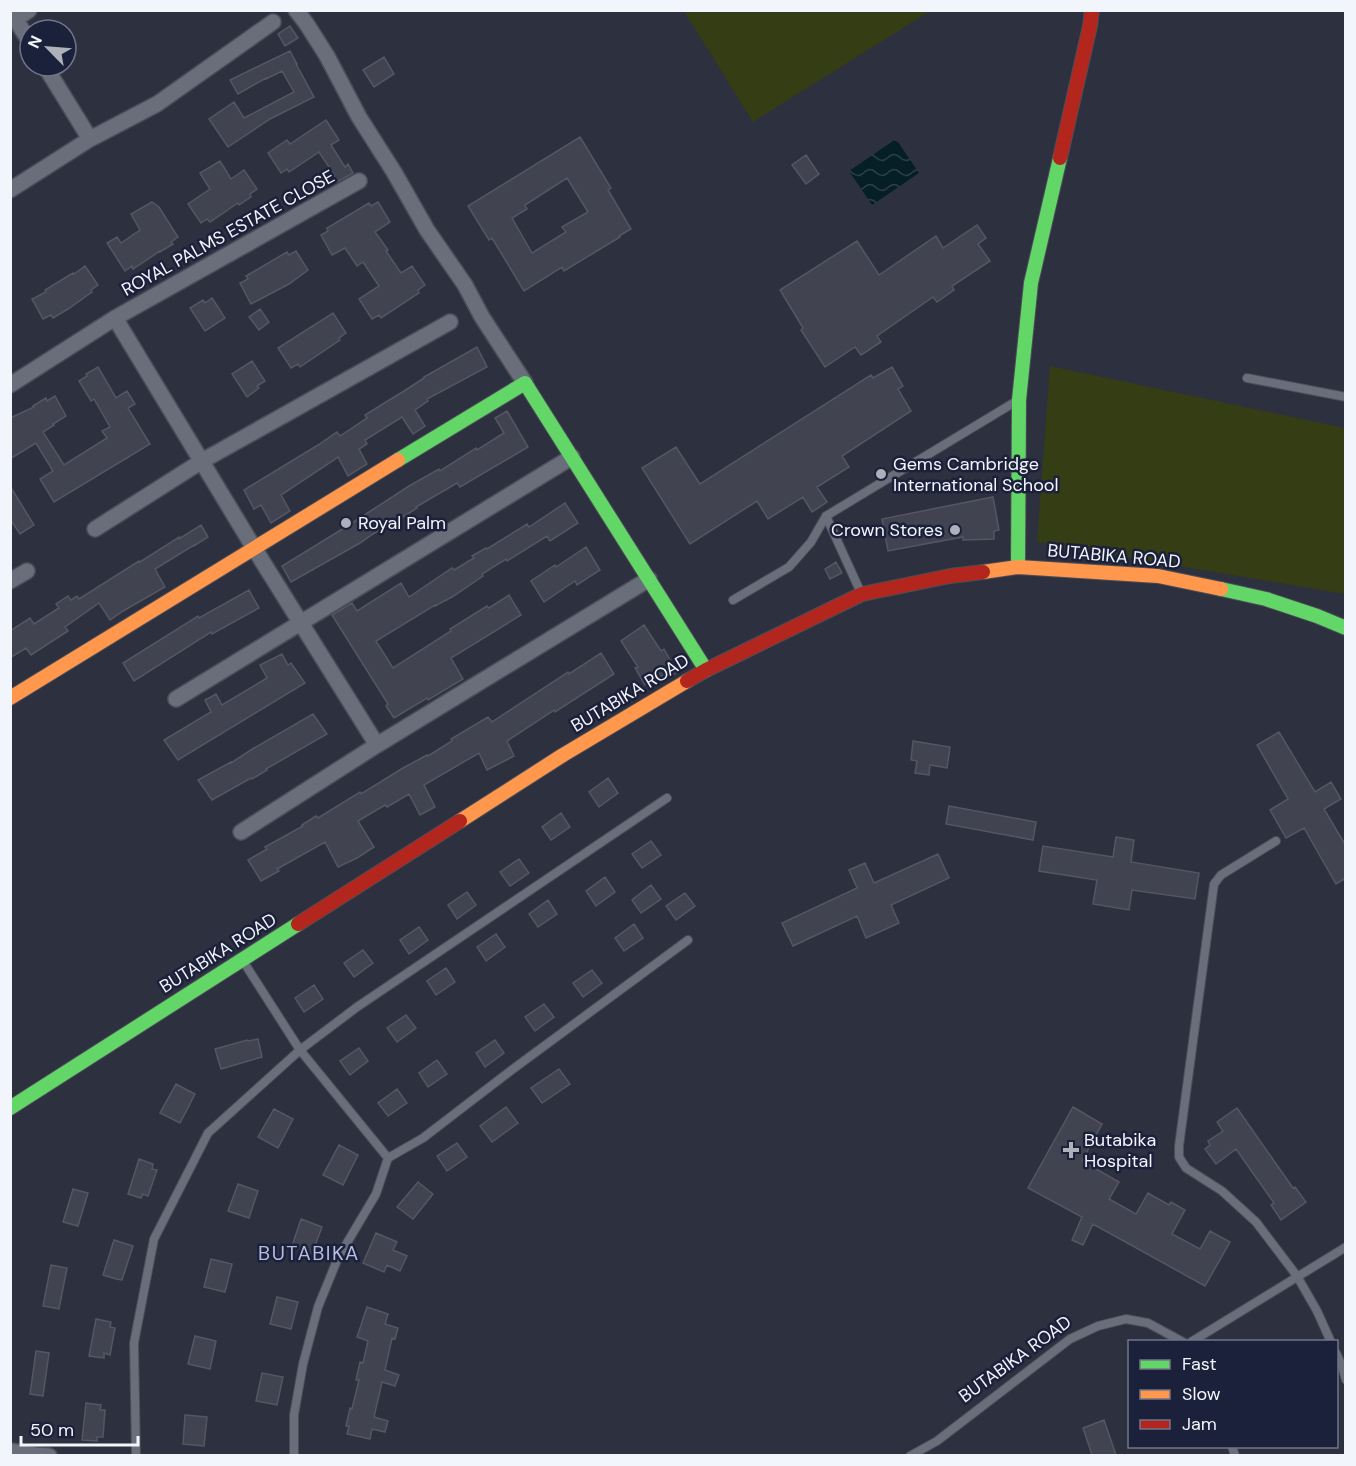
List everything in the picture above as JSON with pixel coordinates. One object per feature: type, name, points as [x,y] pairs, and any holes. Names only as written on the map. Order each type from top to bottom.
[{"type":"street","points":[[296,10],[327,56],[359,117],[427,230],[465,285],[482,317],[706,670]]},
{"type":"street","points":[[1018,567],[1018,400],[1031,283],[1092,10]]},
{"type":"street","points":[[10,190],[90,139],[157,104],[273,22]]},
{"type":"street","points":[[52,78],[90,139]]},
{"type":"street","name":"ROYAL PALMS ESTATE CLOSE","points":[[10,385],[116,318],[359,181]]},
{"type":"street","points":[[116,318],[254,548],[377,745]]},
{"type":"street","points":[[95,529],[202,461],[450,322]]},
{"type":"street","points":[[10,698],[525,383]]},
{"type":"street","points":[[176,699],[572,457]]},
{"type":"street","name":"BUTABIKA ROAD","points":[[10,1107],[563,755],[706,670],[862,594],[950,576],[1018,567],[1158,576],[1266,599],[1346,628]]},
{"type":"street","points":[[10,581],[27,571]]},
{"type":"street","points":[[241,832],[377,745],[649,579]]},
{"type":"street","points":[[10,1451],[49,1455]]},
{"type":"lane","points":[[1247,378],[1346,397]]},
{"type":"lane","points":[[733,600],[789,567],[811,542],[826,516],[1018,400]]},
{"type":"lane","points":[[826,516],[862,594]]},
{"type":"lane","points":[[136,1455],[134,1343],[154,1239],[208,1133],[300,1050],[357,1007],[668,798]]},
{"type":"lane","points":[[1276,841],[1221,875],[1214,884],[1179,1157],[1186,1168],[1222,1191],[1256,1222],[1298,1276],[1331,1340]]},
{"type":"lane","points":[[294,1455],[294,1415],[303,1364],[318,1307],[338,1258],[376,1194],[388,1158],[423,1138],[688,940]]},
{"type":"lane","points":[[243,960],[300,1050],[388,1158]]},
{"type":"lane","points":[[1193,1340],[1346,1247]]},
{"type":"lane","name":"BUTABIKA ROAD","points":[[910,1455],[937,1441],[1070,1339],[1098,1326],[1126,1319],[1148,1323],[1181,1340]]},
{"type":"lane","points":[[1338,1357],[1346,1380]]},
{"type":"green space","points":[[684,11],[930,11],[753,122]]},
{"type":"green space","points":[[1050,366],[1345,428],[1345,594],[1037,542]]},
{"type":"water","points":[[896,139],[919,173],[872,205],[849,171]]},
{"type":"building","points":[[290,26],[298,38],[285,46],[278,34]]},
{"type":"building","points":[[290,51],[314,97],[270,119],[228,147],[209,119],[234,102],[244,118],[294,92],[282,71],[238,94],[230,80]]},
{"type":"building","points":[[384,57],[394,74],[374,87],[363,70]]},
{"type":"building","points":[[326,120],[339,140],[331,145],[345,167],[348,164],[353,173],[337,182],[319,152],[289,172],[287,169],[281,173],[268,153],[287,140],[290,144]]},
{"type":"building","points":[[580,137],[611,188],[608,190],[631,229],[564,271],[562,267],[524,291],[492,238],[489,240],[468,206]],"holes":[[[567,178],[588,212],[562,227],[566,232],[532,253],[512,218],[527,209],[525,205]]]},
{"type":"building","points":[[806,155],[819,174],[806,184],[792,165]]},
{"type":"building","points":[[220,161],[231,179],[244,170],[257,189],[250,194],[251,197],[239,205],[238,203],[210,222],[207,219],[201,223],[188,204],[210,189],[200,173]]},
{"type":"building","points":[[152,202],[159,207],[178,237],[171,242],[173,244],[133,269],[132,266],[125,271],[107,243],[117,237],[121,243],[140,230],[131,214]]},
{"type":"building","points":[[378,202],[390,222],[375,232],[401,273],[412,266],[425,285],[418,290],[419,293],[381,318],[379,315],[372,319],[359,299],[379,286],[363,262],[357,266],[345,248],[332,255],[321,235],[328,231],[327,228],[369,203],[371,206]]},
{"type":"building","points":[[977,225],[986,238],[978,244],[990,261],[952,286],[954,290],[937,302],[933,297],[877,336],[881,342],[861,355],[855,347],[825,367],[801,330],[803,328],[780,290],[857,241],[879,275],[936,236],[943,248]]},
{"type":"building","points":[[296,251],[308,270],[289,284],[251,304],[240,283],[248,279],[246,276],[287,252],[289,255]]},
{"type":"building","points":[[85,266],[98,285],[68,309],[53,318],[51,315],[43,319],[32,299]]},
{"type":"building","points":[[212,298],[225,318],[205,331],[190,308],[203,300],[205,303]]},
{"type":"building","points":[[260,309],[269,322],[259,330],[249,317]]},
{"type":"building","points":[[333,313],[346,333],[339,338],[340,340],[300,367],[298,364],[291,368],[278,348]]},
{"type":"building","points":[[477,347],[487,367],[427,399],[428,401],[415,410],[425,426],[413,434],[402,417],[365,440],[367,444],[359,449],[367,464],[348,476],[338,457],[281,495],[290,511],[271,523],[261,505],[254,509],[244,490],[337,432],[340,436],[367,418],[365,415],[424,377]]},
{"type":"building","points":[[252,361],[265,381],[247,397],[232,374]]},
{"type":"building","points":[[98,367],[116,398],[127,391],[135,404],[128,408],[150,444],[54,502],[40,479],[53,471],[36,443],[10,459],[10,418],[34,407],[46,398],[47,401],[55,396],[66,416],[43,432],[64,465],[107,438],[102,431],[110,427],[94,399],[91,401],[79,381]]},
{"type":"building","points":[[892,367],[903,386],[898,389],[911,411],[842,456],[849,467],[817,487],[827,502],[812,512],[803,497],[768,519],[757,501],[690,544],[642,468],[676,447],[700,484],[871,375],[873,378]]},
{"type":"building","points":[[507,411],[528,447],[460,487],[457,483],[360,543],[291,582],[282,566],[409,486],[439,469],[440,471],[504,433],[495,418]]},
{"type":"building","points":[[10,486],[34,525],[20,534],[10,519]]},
{"type":"building","points":[[993,497],[999,530],[994,531],[994,539],[963,540],[963,537],[888,551],[882,519]]},
{"type":"building","points":[[565,503],[578,523],[550,541],[547,536],[507,561],[506,559],[452,597],[376,641],[393,668],[451,631],[450,629],[509,595],[521,615],[451,658],[463,679],[394,718],[386,706],[388,704],[332,615],[352,603],[357,611],[401,583],[409,597],[452,568],[454,570],[474,558],[472,556],[527,524],[529,527]]},
{"type":"building","points":[[201,525],[208,537],[155,569],[165,587],[110,620],[99,603],[65,627],[68,631],[31,655],[26,648],[10,658],[10,631],[30,618],[34,624],[59,608],[56,604],[68,596],[71,600],[77,596],[79,599]]},
{"type":"building","points":[[586,547],[600,570],[577,585],[575,581],[544,602],[531,581]]},
{"type":"building","points":[[836,562],[842,573],[830,579],[825,569]]},
{"type":"building","points":[[249,590],[259,608],[212,634],[211,632],[134,681],[123,663],[198,616],[199,618]]},
{"type":"building","points":[[644,625],[661,651],[664,649],[677,672],[673,675],[661,676],[645,685],[635,668],[638,667],[621,641]]},
{"type":"building","points":[[601,653],[614,674],[507,741],[514,756],[487,770],[479,753],[424,785],[435,807],[420,815],[409,794],[358,821],[374,847],[357,858],[338,867],[325,842],[277,869],[279,871],[261,881],[248,860],[267,849],[265,847],[316,816],[318,818],[360,792],[361,794],[403,768],[428,756],[488,717],[492,722]]},
{"type":"building","points":[[282,654],[288,665],[291,663],[305,683],[178,760],[164,740],[211,712],[205,700],[216,694],[222,705],[267,678],[260,665]]},
{"type":"building","points":[[313,714],[327,734],[212,800],[198,780]]},
{"type":"building","points":[[1279,732],[1315,792],[1331,782],[1341,799],[1324,809],[1346,846],[1346,878],[1336,884],[1304,828],[1286,838],[1270,810],[1288,799],[1257,745]]},
{"type":"building","points":[[913,741],[950,747],[947,768],[930,765],[929,775],[915,773],[917,761],[911,760]]},
{"type":"building","points":[[608,778],[618,793],[599,807],[589,792]]},
{"type":"building","points":[[949,806],[1036,822],[1033,840],[946,824]]},
{"type":"building","points":[[561,813],[570,827],[551,840],[542,827]]},
{"type":"building","points":[[1116,837],[1134,840],[1131,862],[1199,873],[1195,899],[1132,890],[1129,910],[1093,904],[1097,880],[1039,871],[1043,846],[1113,857]]},
{"type":"building","points":[[651,841],[661,855],[642,868],[632,854]]},
{"type":"building","points":[[938,854],[949,878],[891,905],[899,923],[866,938],[857,916],[793,946],[782,923],[857,888],[849,870],[865,863],[874,883]]},
{"type":"building","points":[[519,859],[529,873],[510,886],[500,872]]},
{"type":"building","points":[[605,877],[615,892],[596,906],[586,891]]},
{"type":"building","points":[[651,885],[661,899],[641,913],[632,900]]},
{"type":"building","points":[[467,892],[476,905],[457,919],[448,905]]},
{"type":"building","points":[[685,893],[695,906],[676,920],[666,906]]},
{"type":"building","points":[[548,900],[557,914],[538,927],[529,914]]},
{"type":"building","points":[[634,924],[643,938],[624,951],[615,938]]},
{"type":"building","points":[[419,927],[428,940],[409,954],[400,940]]},
{"type":"building","points":[[496,934],[505,947],[486,961],[477,947]]},
{"type":"building","points":[[363,950],[373,963],[354,977],[344,963]]},
{"type":"building","points":[[446,968],[455,982],[436,995],[427,981]]},
{"type":"building","points":[[592,970],[602,983],[583,997],[573,983]]},
{"type":"building","points":[[314,985],[323,999],[304,1012],[295,998]]},
{"type":"building","points":[[544,1004],[554,1017],[535,1031],[525,1017]]},
{"type":"building","points":[[406,1015],[416,1028],[397,1042],[387,1028]]},
{"type":"building","points":[[258,1039],[262,1057],[221,1069],[215,1049]]},
{"type":"building","points":[[495,1040],[504,1053],[485,1067],[476,1053]]},
{"type":"building","points":[[359,1048],[368,1061],[350,1075],[340,1061]]},
{"type":"building","points":[[437,1060],[447,1074],[428,1087],[419,1073]]},
{"type":"building","points":[[559,1069],[570,1084],[542,1103],[531,1088]]},
{"type":"building","points":[[176,1084],[195,1094],[180,1123],[160,1113]]},
{"type":"building","points":[[397,1089],[407,1103],[388,1116],[378,1103]]},
{"type":"building","points":[[506,1107],[518,1123],[492,1142],[480,1126]]},
{"type":"building","points":[[1073,1107],[1102,1124],[1082,1161],[1119,1182],[1109,1199],[1136,1214],[1148,1193],[1169,1205],[1171,1202],[1185,1210],[1172,1234],[1200,1249],[1210,1231],[1230,1242],[1205,1286],[1093,1224],[1083,1245],[1072,1240],[1082,1217],[1028,1188]]},
{"type":"building","points":[[1237,1108],[1293,1188],[1295,1187],[1306,1202],[1281,1220],[1271,1205],[1274,1203],[1236,1149],[1216,1164],[1205,1149],[1210,1145],[1208,1141],[1223,1131],[1217,1122]]},
{"type":"building","points":[[274,1109],[293,1119],[278,1148],[258,1137]]},
{"type":"building","points":[[457,1143],[467,1157],[447,1171],[437,1156]]},
{"type":"building","points":[[339,1145],[358,1155],[343,1185],[323,1175]]},
{"type":"building","points":[[139,1159],[153,1164],[152,1169],[157,1170],[148,1196],[143,1194],[141,1198],[128,1194]]},
{"type":"building","points":[[418,1182],[433,1194],[413,1219],[397,1207]]},
{"type":"building","points":[[238,1184],[258,1191],[249,1218],[228,1211]]},
{"type":"building","points":[[73,1189],[88,1193],[78,1226],[63,1222]]},
{"type":"building","points":[[301,1219],[322,1227],[312,1254],[292,1246]]},
{"type":"building","points":[[376,1233],[397,1242],[393,1250],[407,1256],[400,1271],[387,1265],[384,1272],[363,1263]]},
{"type":"building","points":[[114,1240],[133,1246],[122,1280],[103,1275]]},
{"type":"building","points":[[211,1259],[232,1264],[225,1292],[204,1287]]},
{"type":"building","points":[[51,1265],[67,1268],[59,1309],[43,1306]]},
{"type":"building","points":[[277,1297],[298,1302],[291,1329],[270,1324]]},
{"type":"building","points":[[367,1307],[388,1314],[385,1324],[398,1328],[395,1339],[392,1338],[385,1370],[399,1375],[395,1386],[382,1382],[374,1417],[388,1421],[385,1432],[372,1429],[370,1439],[347,1434],[349,1426],[346,1426],[359,1380],[356,1380],[360,1362],[363,1363],[368,1341],[357,1337]]},
{"type":"building","points":[[96,1319],[111,1322],[110,1327],[115,1328],[110,1355],[104,1353],[104,1358],[89,1356]]},
{"type":"building","points":[[195,1336],[216,1341],[210,1369],[188,1364]]},
{"type":"building","points":[[36,1351],[49,1353],[43,1396],[30,1394]]},
{"type":"building","points":[[262,1373],[283,1377],[277,1405],[256,1401]]},
{"type":"building","points":[[86,1403],[101,1405],[100,1410],[105,1410],[103,1437],[97,1437],[97,1441],[82,1440]]},
{"type":"building","points":[[185,1415],[207,1417],[204,1446],[183,1444]]},
{"type":"building","points":[[1104,1420],[1116,1455],[1092,1455],[1083,1428]]},
{"type":"traffic: fast","points":[[1018,567],[1019,400],[1031,283],[1060,158]]},
{"type":"traffic: fast","points":[[398,460],[525,383],[706,670]]},
{"type":"traffic: fast","points":[[1221,589],[1266,599],[1346,628]]},
{"type":"traffic: fast","points":[[10,1108],[298,924]]},
{"type":"traffic: slow","points":[[10,698],[398,460]]},
{"type":"traffic: slow","points":[[983,572],[1018,567],[1158,576],[1221,589]]},
{"type":"traffic: slow","points":[[460,821],[563,755],[687,681]]},
{"type":"traffic: jam","points":[[1060,158],[1092,10]]},
{"type":"traffic: jam","points":[[687,681],[862,594],[950,576],[983,572]]},
{"type":"traffic: jam","points":[[298,924],[460,821]]},
{"type":"place","name":"Gems Cambridge International School","points":[[881,474]]},
{"type":"place","name":"Royal Palm","points":[[346,523]]},
{"type":"place","name":"Crown Stores","points":[[955,530]]},
{"type":"place","name":"Butabika Hospital","points":[[1071,1150]]},
{"type":"district","name":"BUTABIKA","points":[[309,1253]]}]
